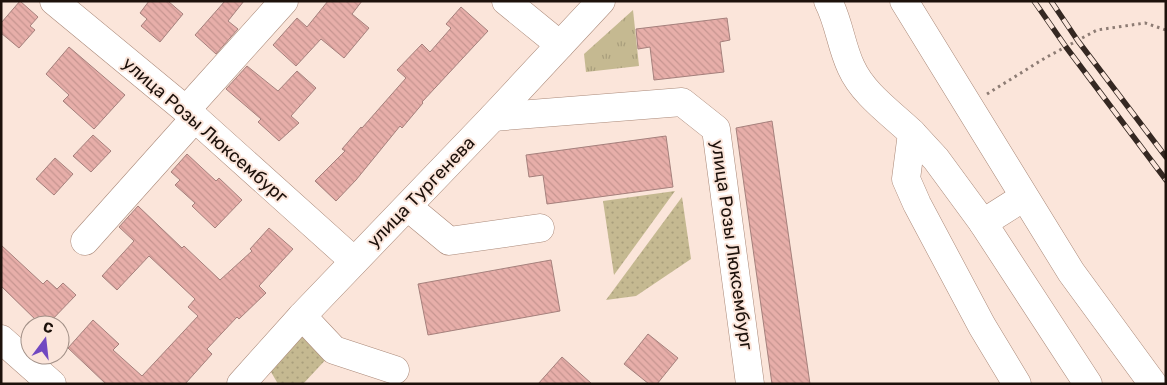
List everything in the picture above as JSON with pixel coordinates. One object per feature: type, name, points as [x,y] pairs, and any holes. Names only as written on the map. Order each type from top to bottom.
[{"type":"street","name":"улица Розы Люксембург","points":[[54,1],[190,114],[354,261]]},
{"type":"street","points":[[85,241],[284,1]]},
{"type":"street","points":[[506,1],[560,45]]},
{"type":"street","name":"улица Тургенева","points":[[254,378],[302,316],[494,117],[601,1]]},
{"type":"street","points":[[828,1],[851,68],[866,90],[912,133],[936,159],[983,223],[1088,384]]},
{"type":"street","points":[[904,1],[1071,272],[1153,384]]},
{"type":"street","name":"улица Розы Люксембург","points":[[494,117],[682,102],[716,129],[750,384]]},
{"type":"street","points":[[912,133],[906,179],[917,204],[982,326],[1017,384]]},
{"type":"street","points":[[983,223],[1024,197]]},
{"type":"street","points":[[408,207],[449,241],[540,228]]},
{"type":"street","points":[[302,316],[334,350],[395,370]]},
{"type":"street","points":[[1,339],[52,384]]},
{"type":"path","points":[[968,105],[1045,58],[1097,30],[1145,23],[1166,30]]},
{"type":"green space","points":[[633,10],[639,66],[586,72],[584,54]]},
{"type":"green space","points":[[675,191],[614,275],[603,201]]},
{"type":"green space","points":[[682,197],[691,259],[636,296],[606,300]]},
{"type":"green space","points":[[302,328],[330,355],[303,384],[278,384],[267,365]]},
{"type":"building","points":[[20,1],[38,17],[30,26],[35,30],[19,48],[1,33],[1,23]]},
{"type":"building","points":[[149,1],[168,1],[183,14],[160,42],[141,26],[147,19],[140,13]]},
{"type":"building","points":[[225,1],[244,1],[228,21],[238,29],[216,54],[195,35]]},
{"type":"building","points":[[328,1],[362,1],[352,14],[369,28],[344,58],[321,39],[296,66],[273,45],[297,18],[307,27]]},
{"type":"building","points":[[461,7],[488,31],[422,102],[402,128],[400,126],[356,180],[336,201],[315,181],[345,151],[342,149],[406,78],[397,70],[422,44],[430,52],[451,28],[446,24]]},
{"type":"building","points":[[727,18],[730,40],[720,42],[724,72],[654,80],[650,47],[638,49],[636,29]]},
{"type":"building","points":[[69,47],[125,95],[94,129],[63,101],[69,95],[46,74]]},
{"type":"building","points":[[247,66],[278,91],[297,71],[316,88],[291,116],[299,123],[279,141],[258,122],[261,119],[226,89]]},
{"type":"building","points":[[772,121],[810,384],[772,384],[736,128]]},
{"type":"building","points":[[93,135],[111,151],[91,172],[73,156]]},
{"type":"building","points":[[666,136],[673,187],[547,204],[543,175],[529,177],[526,155]]},
{"type":"building","points":[[187,154],[216,181],[219,178],[242,200],[215,228],[192,206],[195,203],[175,185],[180,180],[171,172]]},
{"type":"building","points":[[55,158],[73,174],[54,195],[36,179]]},
{"type":"building","points":[[138,206],[182,248],[184,246],[220,280],[252,251],[250,249],[269,228],[293,249],[259,286],[266,293],[239,319],[237,317],[207,349],[212,354],[185,384],[106,384],[70,350],[70,346],[93,320],[119,344],[113,350],[142,376],[198,316],[188,307],[195,299],[149,256],[117,290],[102,276],[134,241],[119,227]]},
{"type":"building","points":[[1,245],[43,284],[47,280],[57,289],[63,283],[76,295],[57,315],[31,315],[1,286]]},
{"type":"building","points":[[551,260],[560,311],[428,335],[418,284]]},
{"type":"building","points":[[648,334],[678,358],[657,384],[649,384],[624,364]]},
{"type":"building","points":[[562,357],[592,384],[538,384]]},
{"type":"railway","points":[[1034,1],[1066,47],[1166,180]]},
{"type":"railway","points":[[1051,1],[1078,41],[1166,157]]}]
